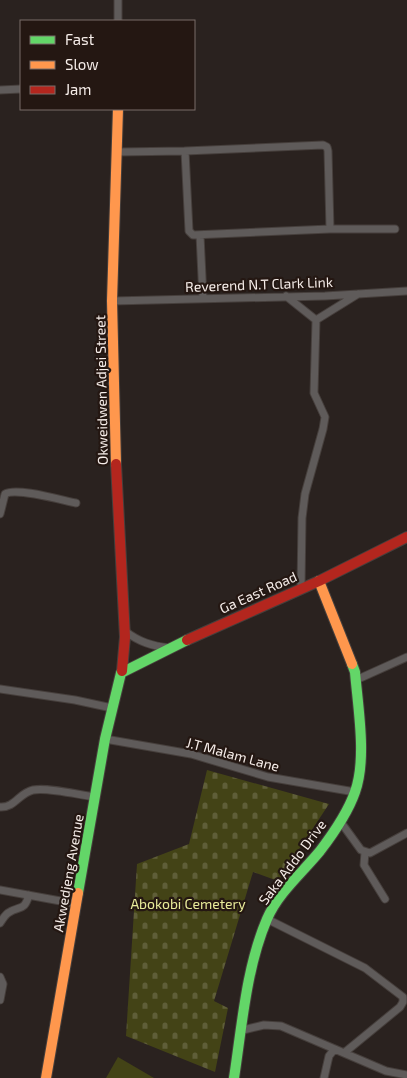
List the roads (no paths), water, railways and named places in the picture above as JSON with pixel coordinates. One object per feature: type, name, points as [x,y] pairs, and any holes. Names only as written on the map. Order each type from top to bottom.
[{"type":"street","points":[[118,0],[118,20]]},
{"type":"street","points":[[0,90],[20,89]]},
{"type":"street","name":"Okweidwen Adjei Street","points":[[118,110],[112,301],[115,448],[125,631],[125,652],[121,672]]},
{"type":"street","points":[[117,152],[323,145],[327,147],[330,229]]},
{"type":"street","points":[[185,151],[189,231],[193,235],[330,229],[395,229]]},
{"type":"street","points":[[200,235],[203,298]]},
{"type":"street","name":"Reverend N.T Clark Link","points":[[112,301],[407,291]]},
{"type":"street","points":[[316,320],[361,293]]},
{"type":"street","points":[[286,296],[316,320]]},
{"type":"street","points":[[301,588],[302,518],[305,494],[324,430],[325,417],[314,393],[316,320]]},
{"type":"street","points":[[0,514],[5,494],[10,492],[20,492],[76,503]]},
{"type":"street","name":"Ga East Road","points":[[121,672],[319,581],[407,537]]},
{"type":"street","name":"Saka Addo Drive","points":[[234,1078],[253,958],[267,919],[276,902],[321,849],[340,821],[355,792],[361,757],[355,672],[319,581]]},
{"type":"street","points":[[125,631],[136,640],[147,645],[170,648]]},
{"type":"street","points":[[356,680],[407,657]]},
{"type":"street","name":"Akwedjeng Avenue","points":[[46,1078],[105,740],[121,672]]},
{"type":"street","points":[[0,689],[75,700],[112,708]]},
{"type":"street","name":"J.T Malam Lane","points":[[105,740],[190,754],[268,777],[355,792]]},
{"type":"street","points":[[0,807],[7,808],[23,794],[33,790],[45,789],[96,798]]},
{"type":"street","points":[[340,821],[361,850],[370,853],[407,832]]},
{"type":"street","points":[[365,852],[364,865],[385,898]]},
{"type":"street","points":[[0,890],[77,904]]},
{"type":"street","points":[[0,923],[10,912],[22,909],[26,905],[29,895]]},
{"type":"street","points":[[267,919],[365,968],[403,997],[400,1007],[340,1052],[332,1051],[324,1078]]},
{"type":"street","points":[[0,977],[3,984],[0,1000]]},
{"type":"street","points":[[243,1030],[264,1025],[281,1026],[386,1075],[407,1075]]},
{"type":"park label","name":"Abokobi Cemetery","points":[[188,903]]}]
